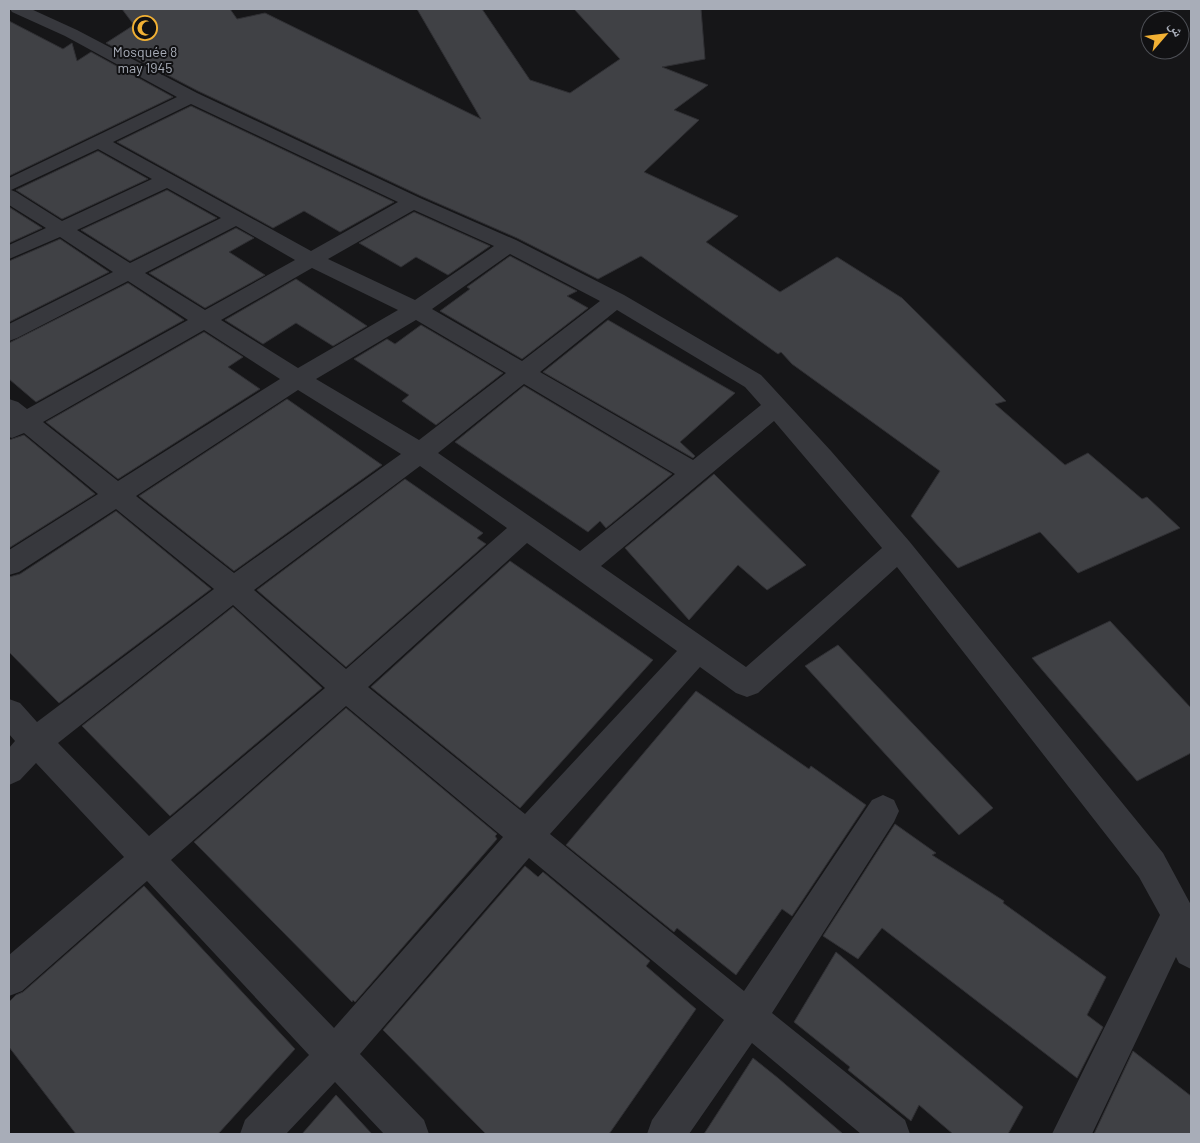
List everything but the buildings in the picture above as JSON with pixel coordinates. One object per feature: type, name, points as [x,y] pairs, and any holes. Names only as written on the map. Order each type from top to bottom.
[{"type":"street","points":[[18,9],[71,33],[190,97],[509,245],[616,300],[753,381],[822,458],[899,549],[1151,865],[1178,915],[1191,951]]},
{"type":"street","points":[[59,9],[71,33]]},
{"type":"street","points":[[9,185],[190,97]]},
{"type":"street","points":[[98,142],[312,260],[416,310],[694,473]]},
{"type":"street","points":[[9,253],[167,180]]},
{"type":"street","points":[[9,196],[298,379],[420,453],[747,684],[899,549]]},
{"type":"street","points":[[413,202],[205,320],[14,420],[117,495],[234,589],[346,688],[891,1134]]},
{"type":"street","points":[[9,333],[236,218]]},
{"type":"street","points":[[9,564],[298,379],[416,310],[509,245]]},
{"type":"street","points":[[9,770],[36,741],[234,589],[420,453],[616,300]]},
{"type":"street","points":[[581,566],[776,406]]},
{"type":"street","points":[[9,978],[346,688],[526,527]]},
{"type":"street","points":[[259,1134],[335,1055],[527,836],[698,649]]},
{"type":"street","points":[[9,713],[410,1134]]},
{"type":"street","points":[[666,1134],[748,1017],[883,811]]},
{"type":"street","points":[[1072,1134],[1178,915]]},
{"type":"place","name":"Mosquée 8 may 1945","points":[[145,28]]}]
